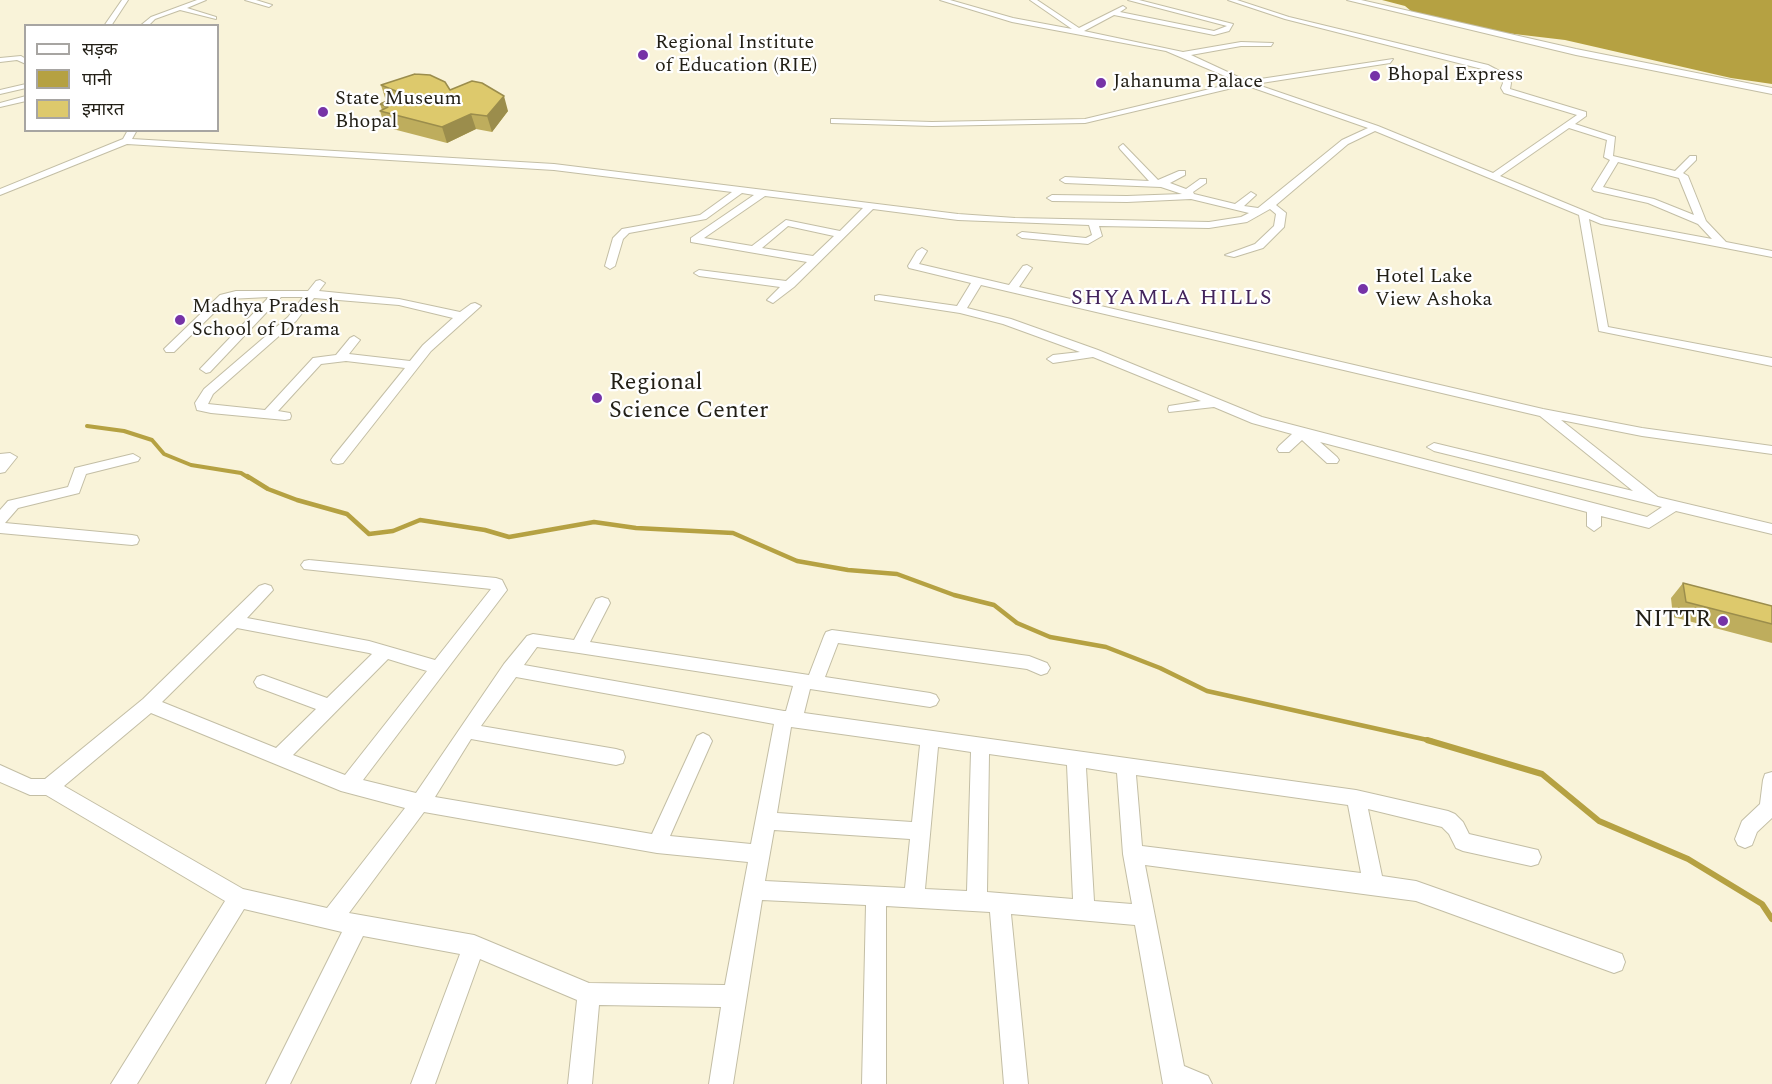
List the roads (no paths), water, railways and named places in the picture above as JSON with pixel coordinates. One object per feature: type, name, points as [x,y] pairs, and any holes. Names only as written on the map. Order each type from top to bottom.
[{"type":"street","points":[[108,24],[125,0]]},
{"type":"street","points":[[146,23],[203,0]]},
{"type":"street","points":[[248,0],[269,5]]},
{"type":"street","points":[[943,0],[1012,20],[1183,54],[1246,83],[1374,128],[1496,176],[1583,216],[1772,254]]},
{"type":"street","points":[[1034,0],[1079,32]]},
{"type":"street","points":[[1079,32],[1135,0],[1231,25],[1227,30],[1214,33],[1114,13]]},
{"type":"street","points":[[1231,0],[1287,18],[1485,67],[1504,77],[1507,91],[1583,114],[1496,176]]},
{"type":"street","points":[[1351,0],[1565,50],[1772,91]]},
{"type":"street","points":[[146,23],[165,5]]},
{"type":"street","points":[[179,8],[214,18]]},
{"type":"street","points":[[1183,54],[1240,44],[1271,44]]},
{"type":"street","points":[[0,60],[18,58],[24,61]]},
{"type":"street","points":[[834,121],[932,124],[1085,122],[1246,83],[1390,61]]},
{"type":"street","points":[[0,92],[24,86]]},
{"type":"street","points":[[0,105],[24,99]]},
{"type":"street","points":[[1570,125],[1612,139],[1608,157],[1683,176],[1701,222],[1723,245]]},
{"type":"street","points":[[0,192],[126,141],[554,167],[958,217],[1209,225],[1244,220],[1270,205],[1345,142],[1374,128]]},
{"type":"street","points":[[126,141],[132,132]]},
{"type":"street","points":[[1360,135],[1394,136]]},
{"type":"street","points":[[1123,147],[1150,179],[1189,194],[1237,208],[1259,211]]},
{"type":"street","points":[[1677,174],[1693,158]]},
{"type":"street","points":[[1615,159],[1597,189],[1651,201],[1701,222]]},
{"type":"street","points":[[1065,180],[1162,184],[1182,173]]},
{"type":"street","points":[[1052,198],[1070,202],[1160,199],[1189,194],[1203,181]]},
{"type":"street","points":[[610,266],[618,238],[626,231],[704,217],[740,190]]},
{"type":"street","points":[[763,193],[695,240],[816,260]]},
{"type":"street","points":[[1237,208],[1251,195]]},
{"type":"street","points":[[826,201],[856,221]]},
{"type":"street","points":[[1230,255],[1259,246],[1279,227],[1281,213],[1270,205]]},
{"type":"street","points":[[773,300],[871,206]]},
{"type":"street","points":[[1583,216],[1603,329],[1772,362]]},
{"type":"street","points":[[755,249],[786,223],[842,234]]},
{"type":"street","points":[[1022,235],[1070,245],[1088,241],[1096,236],[1093,223]]},
{"type":"street","points":[[922,251],[913,266],[1543,413],[1642,432],[1772,450]]},
{"type":"street","points":[[1012,289],[1027,268]]},
{"type":"street","points":[[699,273],[790,285]]},
{"type":"street","points":[[960,310],[978,281]]},
{"type":"street","points":[[285,416],[211,410],[202,407],[201,404],[208,392],[292,319],[320,283]]},
{"type":"street","points":[[170,349],[224,297],[236,294],[312,294],[399,302],[461,316]]},
{"type":"street","points":[[206,369],[278,294]]},
{"type":"street","points":[[879,298],[960,310],[1007,321],[1257,420],[1302,433],[1649,523],[1673,506]]},
{"type":"street","points":[[338,460],[413,365],[449,326],[475,306]]},
{"type":"street","points":[[344,358],[341,357],[342,355],[354,340]]},
{"type":"street","points":[[1053,359],[1094,354]]},
{"type":"street","points":[[269,414],[317,362],[344,358],[413,365]]},
{"type":"street","points":[[1174,409],[1216,403]]},
{"type":"street","points":[[1543,413],[1657,502]]},
{"type":"street","points":[[1284,449],[1302,433]]},
{"type":"street","points":[[1302,433],[1332,460]]},
{"type":"street","points":[[1434,447],[1772,529]]},
{"type":"street","points":[[0,458],[10,457],[0,469]]},
{"type":"street","points":[[0,520],[14,504],[74,490],[80,471],[133,458]]},
{"type":"street","points":[[1593,509],[1594,526]]},
{"type":"street","points":[[0,528],[132,540]]},
{"type":"street","points":[[309,565],[496,584],[499,590],[348,785]]},
{"type":"street","points":[[49,787],[149,704],[265,590]]},
{"type":"street","points":[[579,647],[602,603]]},
{"type":"street","points":[[232,621],[386,651],[440,668]]},
{"type":"street","points":[[721,1084],[765,821],[788,719],[832,636],[1029,663],[1041,668]]},
{"type":"street","points":[[333,919],[420,803],[467,731],[533,640],[930,700]]},
{"type":"street","points":[[280,756],[386,651]]},
{"type":"street","points":[[510,669],[788,719],[1356,798],[1448,820],[1456,828],[1463,842],[1531,857]]},
{"type":"street","points":[[263,682],[330,707]]},
{"type":"street","points":[[149,704],[348,785],[420,803],[657,844],[760,854]]},
{"type":"street","points":[[467,731],[616,757]]},
{"type":"street","points":[[914,900],[930,738]]},
{"type":"street","points":[[657,844],[703,741]]},
{"type":"street","points":[[977,901],[980,746]]},
{"type":"street","points":[[1076,759],[1084,910]]},
{"type":"street","points":[[1126,765],[1133,854],[1174,1079],[1200,1084]]},
{"type":"street","points":[[0,773],[30,787],[49,787],[239,898],[357,925],[474,946],[588,994],[734,996]]},
{"type":"street","points":[[1745,839],[1749,827],[1769,808],[1772,780]]},
{"type":"street","points":[[1356,798],[1373,884]]},
{"type":"street","points":[[765,821],[920,831]]},
{"type":"street","points":[[1133,854],[1416,891],[1614,962]]},
{"type":"street","points":[[754,890],[914,900],[977,901],[1143,915]]},
{"type":"street","points":[[123,1084],[239,898]]},
{"type":"street","points":[[874,1084],[876,898]]},
{"type":"street","points":[[1000,903],[1016,1084]]},
{"type":"street","points":[[278,1084],[357,925]]},
{"type":"street","points":[[423,1084],[474,946]]},
{"type":"street","points":[[580,1084],[588,994]]},
{"type":"water","points":[[1382,0],[1772,0],[1772,84],[1731,78],[1565,40],[1472,29],[1416,15],[1405,6]]},
{"type":"waterway","points":[[87,426],[124,431],[152,440],[164,454],[191,465],[241,473],[249,478]]},
{"type":"waterway","points":[[247,476],[268,489],[347,514],[369,534],[393,531],[420,520],[485,530],[509,537],[594,522],[636,528],[733,533],[797,561],[848,570],[897,574],[954,595],[994,605],[1017,623],[1050,637],[1106,647],[1160,668],[1207,691],[1432,741]]},
{"type":"waterway","points":[[1427,740],[1542,774],[1599,821],[1688,859],[1762,904],[1772,919]]},
{"type":"place","name":"Regional Institute of Education (RIE)","points":[[643,55]]},
{"type":"place","name":"Bhopal Express","points":[[1375,76]]},
{"type":"place","name":"Jahanuma Palace","points":[[1101,83]]},
{"type":"place","name":"State Museum Bhopal","points":[[323,112]]},
{"type":"place","name":"Hotel Lake View Ashoka","points":[[1363,289]]},
{"type":"place","name":"Madhya Pradesh School of Drama","points":[[180,320]]},
{"type":"place","name":"Regional Science Center","points":[[597,398]]},
{"type":"place","name":"NITTR","points":[[1723,621]]},
{"type":"district","name":"SHYAMLA HILLS","points":[[1172,300]]}]
